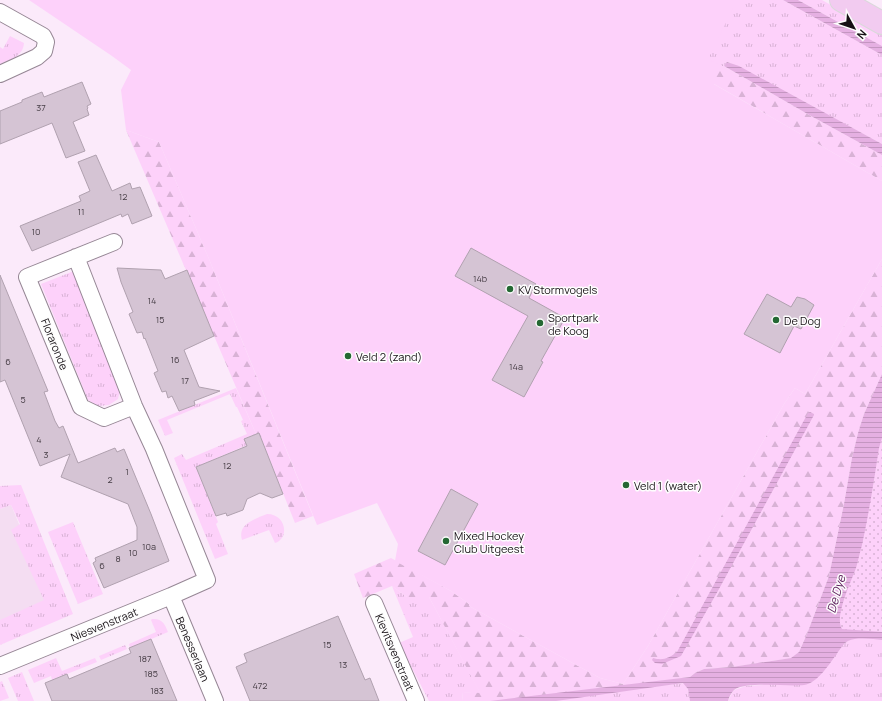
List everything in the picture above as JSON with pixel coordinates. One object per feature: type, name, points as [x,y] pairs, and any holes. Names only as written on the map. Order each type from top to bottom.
[{"type":"main road","points":[[841,0],[882,23]]},
{"type":"street","points":[[0,12],[43,36],[46,42],[44,51],[37,57],[0,74]]},
{"type":"street","name":"Floraronde","points":[[114,242],[27,277],[81,407],[104,418],[134,406]]},
{"type":"street","points":[[76,257],[134,406]]},
{"type":"street","name":"Niesvenstraat","points":[[0,666],[207,580],[154,449],[134,406]]},
{"type":"street","name":"Benesserlaan","points":[[171,596],[215,701]]},
{"type":"street","name":"Kievitsvenstraat","points":[[374,603],[416,701]]},
{"type":"shaded area","points":[[11,505],[51,601],[0,622],[0,509]]},
{"type":"green space","name":"Sportpark de Koog","points":[[29,0],[728,0],[735,4],[708,59],[721,66],[712,83],[882,181],[882,259],[805,394],[795,388],[784,404],[648,646],[623,684],[600,678],[469,606],[469,604],[451,591],[395,561],[398,544],[377,503],[317,525],[209,259],[159,142],[126,130],[121,90],[131,70]]},
{"type":"green space","points":[[707,0],[783,0],[882,55],[882,144],[728,62],[724,66],[721,66],[589,264]]},
{"type":"green space","points":[[798,0],[822,0],[882,34],[882,46]]},
{"type":"green space","points":[[10,36],[24,43],[23,48],[15,57],[0,64],[0,47],[3,49]]},
{"type":"green space","points":[[708,59],[721,66],[724,66],[882,155],[882,181],[714,84],[608,274]]},
{"type":"green space","points":[[126,130],[159,142],[209,259],[313,516],[295,523],[259,433],[256,434]]},
{"type":"green space","points":[[882,259],[882,374],[864,414],[858,433],[829,576],[799,652],[792,658],[732,667],[704,669],[690,677],[523,701],[462,701],[463,692],[480,693],[429,597],[407,597],[392,586],[363,598],[354,574],[391,558],[451,591],[469,604],[469,606],[600,678],[623,684],[648,646],[784,404],[795,388],[805,394]]},
{"type":"green space","points":[[74,271],[121,386],[118,399],[109,405],[98,406],[88,400],[41,284]]},
{"type":"green space","points":[[236,388],[256,434],[244,439],[247,445],[196,467],[218,522],[216,524],[228,554],[215,559],[174,458],[182,454],[186,460],[247,434],[241,421],[243,420],[230,394],[167,420],[173,433],[165,436],[158,420]]},
{"type":"green space","points":[[882,396],[882,638],[830,631]]},
{"type":"green space","points":[[882,438],[882,701],[728,701],[733,691],[746,686],[762,685],[844,644],[849,640]]},
{"type":"green space","points":[[21,485],[73,614],[0,645],[0,620],[44,600],[11,530],[20,524],[11,505],[0,509],[0,486]]},
{"type":"green space","points":[[267,514],[273,515],[282,522],[284,532],[280,540],[275,543],[269,530],[242,540],[241,534],[245,526],[252,520]]},
{"type":"green space","points":[[73,522],[103,594],[78,604],[48,532]]},
{"type":"green space","points":[[392,586],[407,597],[429,597],[481,694],[463,692],[462,701],[429,701],[399,643],[413,637]]},
{"type":"green space","points":[[158,619],[163,622],[168,632],[130,648],[129,644],[156,632],[151,620]]},
{"type":"green space","points":[[125,645],[127,649],[101,660],[99,656]]},
{"type":"green space","points":[[56,658],[62,671],[95,658],[97,662],[52,680],[51,676],[34,683],[28,670]]},
{"type":"green space","points":[[22,672],[34,701],[18,701],[8,678]]},
{"type":"green space","points":[[2,681],[9,698],[0,701],[0,682]]},
{"type":"green space","points":[[684,683],[688,689],[690,701],[523,701]]},
{"type":"water","points":[[783,0],[798,0],[882,46],[882,55]]},
{"type":"water","points":[[727,62],[739,66],[882,144],[882,155],[724,66]]},
{"type":"water","name":"De Dye","points":[[882,374],[882,438],[862,545],[856,568],[847,590],[840,616],[840,624],[842,629],[882,632],[882,640],[860,639],[848,641],[819,677],[804,685],[757,685],[740,687],[733,691],[728,701],[690,701],[688,689],[683,683],[556,701],[490,701],[690,677],[704,669],[732,667],[791,658],[799,652],[829,576],[858,433],[864,414]]},
{"type":"water","points":[[810,412],[814,415],[681,656],[662,664],[655,663],[652,660],[653,658],[666,658],[677,652],[808,413]]},
{"type":"building","points":[[82,82],[91,104],[87,106],[89,115],[73,122],[85,151],[66,158],[52,123],[0,144],[0,111],[42,92],[44,97]]},
{"type":"building","points":[[96,155],[112,191],[130,183],[132,189],[140,187],[152,216],[132,224],[128,214],[122,217],[121,214],[32,251],[20,226],[81,201],[79,196],[90,191],[78,162]]},
{"type":"building","points":[[471,248],[536,284],[529,298],[565,318],[541,361],[543,362],[524,397],[492,380],[528,316],[455,276]]},
{"type":"building","points":[[117,268],[161,270],[165,279],[187,270],[214,336],[184,350],[199,387],[220,391],[194,401],[195,405],[179,411],[172,396],[168,398],[166,391],[162,392],[154,373],[158,371],[145,338],[144,339],[142,332],[137,333],[129,314],[133,312]]},
{"type":"building","points":[[0,275],[48,391],[44,392],[55,421],[59,428],[63,426],[78,463],[115,448],[117,452],[124,449],[169,561],[104,588],[93,563],[96,561],[95,558],[137,540],[137,527],[128,504],[61,477],[70,454],[40,466],[5,380],[0,382]]},
{"type":"building","points":[[767,294],[791,307],[797,297],[805,299],[814,305],[801,329],[794,326],[780,353],[744,334]]},
{"type":"building","points":[[259,433],[283,494],[272,498],[260,493],[247,499],[243,510],[227,516],[226,513],[216,516],[196,467],[247,446],[244,439]]},
{"type":"building","points":[[451,489],[478,504],[445,565],[418,551]]},
{"type":"building","points":[[338,616],[365,680],[370,678],[379,701],[250,701],[236,667],[247,662],[244,654]]},
{"type":"building","points":[[151,639],[177,701],[52,701],[45,683],[67,674],[69,679],[131,653],[129,648]]},
{"type":"place","name":"KV Stormvogels","points":[[510,289]]},
{"type":"place","name":"De Dog","points":[[776,320]]},
{"type":"place","name":"Sportpark de Koog","points":[[540,323]]},
{"type":"place","name":"Veld 2 (zand)","points":[[348,356]]},
{"type":"place","name":"Veld 1 (water)","points":[[626,485]]},
{"type":"place","name":"Mixed Hockey Club Uitgeest","points":[[446,541]]}]
